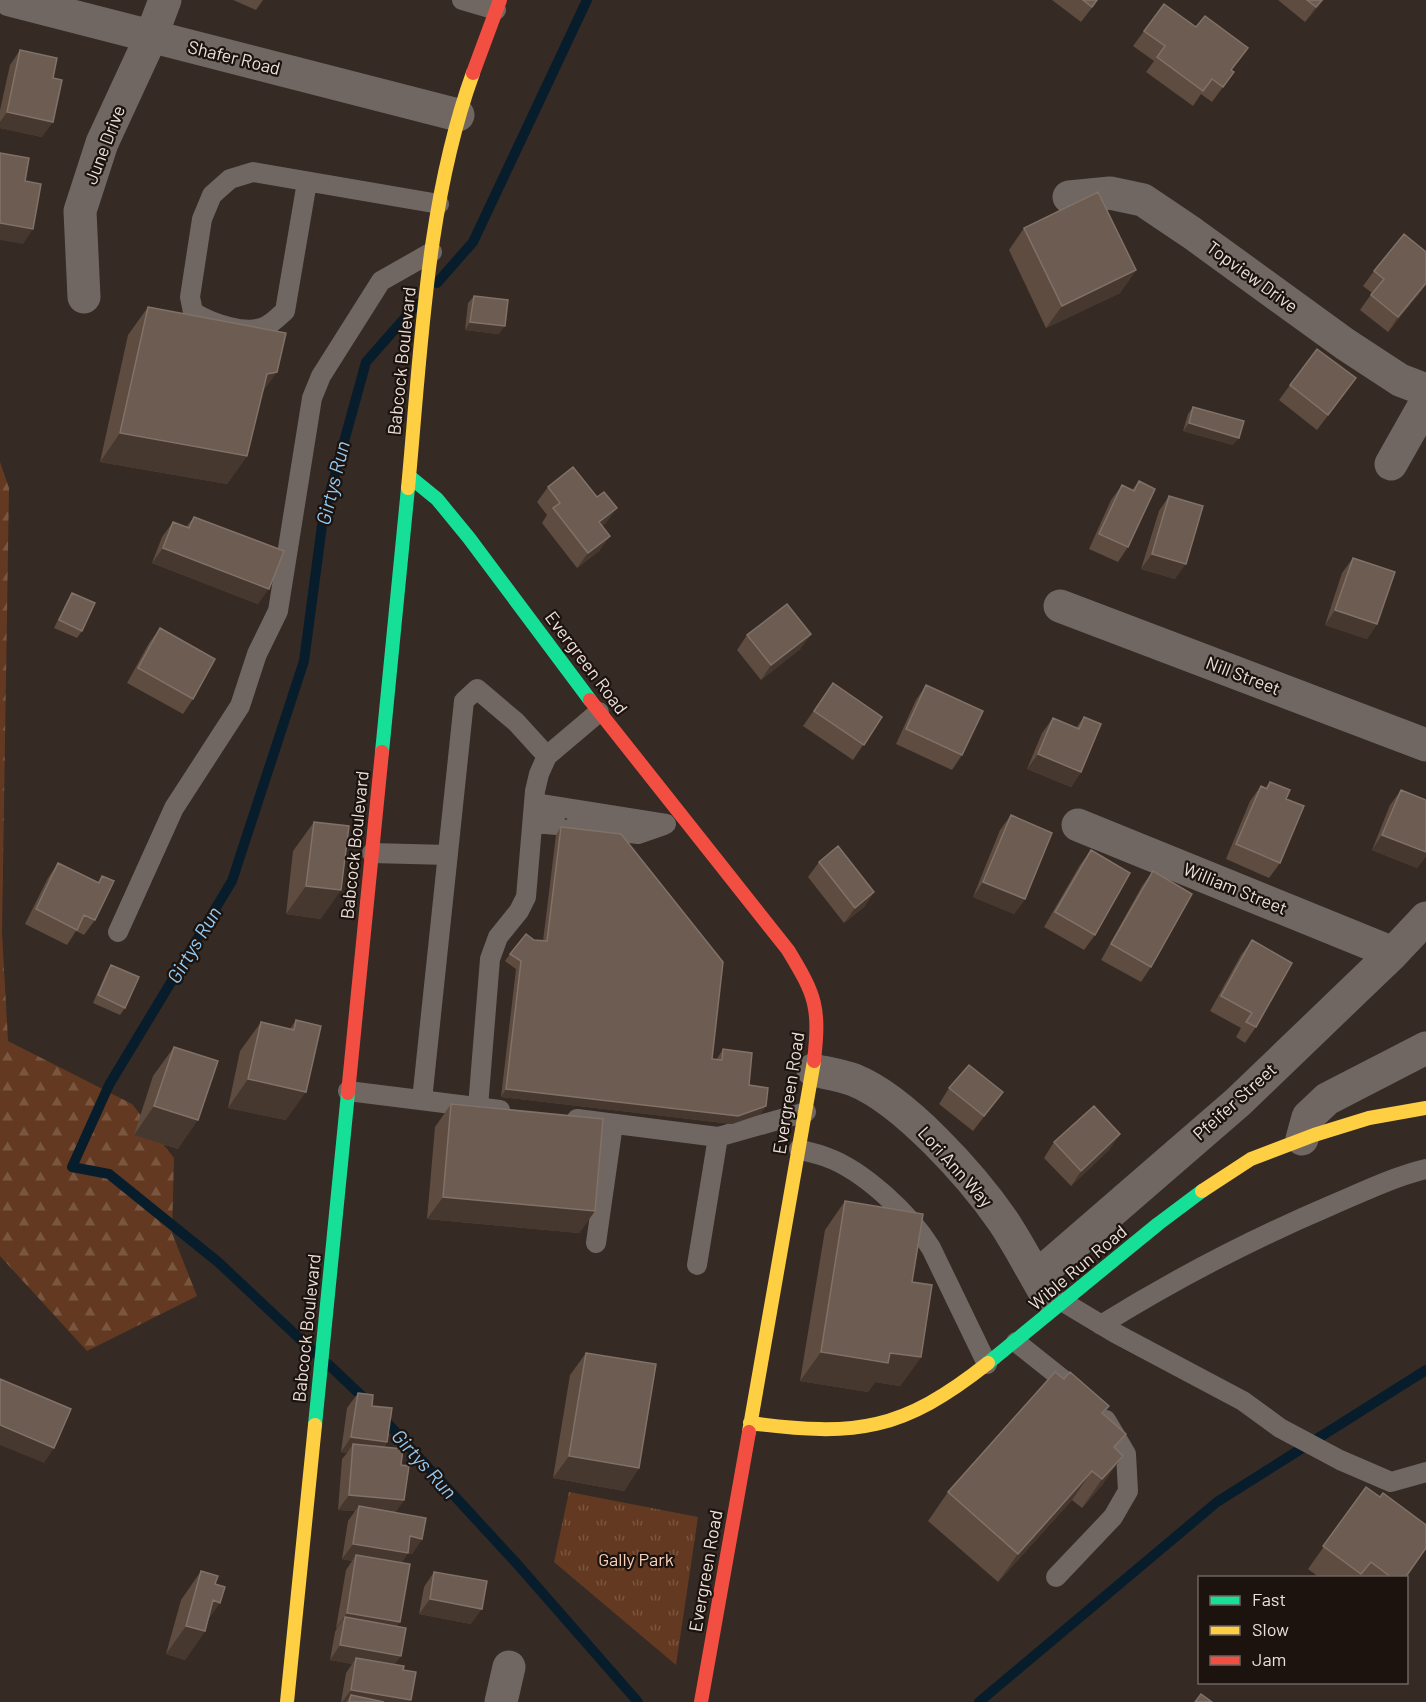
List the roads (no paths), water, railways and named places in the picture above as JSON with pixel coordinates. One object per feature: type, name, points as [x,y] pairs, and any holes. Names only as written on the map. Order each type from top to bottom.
[{"type":"street","name":"Shafer Road","points":[[10,0],[458,116]]},
{"type":"street","name":"June Drive","points":[[84,297],[80,211],[102,143],[151,37],[165,0]]},
{"type":"street","name":"Babcock Boulevard","points":[[287,1702],[429,275],[439,204],[458,116],[498,5]]},
{"type":"street","name":"Topview Drive","points":[[1069,197],[1110,193],[1143,200],[1345,344],[1400,380],[1426,390]]},
{"type":"street","points":[[1391,464],[1426,402]]},
{"type":"street","name":"Evergreen Road","points":[[410,477],[437,499],[470,538],[599,712],[672,817],[788,950],[807,981],[816,1006],[818,1027],[813,1070],[702,1697]]},
{"type":"street","name":"Nill Street","points":[[1060,606],[1426,745]]},
{"type":"street","name":"William Street","points":[[1077,825],[1393,953]]},
{"type":"street","name":"Pfeifer Street","points":[[1036,1277],[1238,1102],[1393,953],[1426,918]]},
{"type":"street","points":[[1302,1139],[1308,1117],[1327,1099],[1426,1048]]},
{"type":"street","name":"Lori Ann Way","points":[[813,1070],[853,1080],[883,1096],[919,1125],[964,1172],[1002,1220],[1036,1277],[1060,1307]]},
{"type":"street","name":"Wible Run Road","points":[[750,1423],[836,1431],[873,1426],[915,1411],[962,1384],[1160,1224],[1250,1160],[1302,1139],[1355,1123],[1426,1108]]},
{"type":"street","points":[[501,1702],[509,1667]]},
{"type":"lane","points":[[462,0],[498,5]]},
{"type":"lane","points":[[307,182],[285,311],[267,326],[250,330],[208,321],[193,312],[190,297],[202,219],[212,195],[230,179],[253,172],[439,204]]},
{"type":"lane","points":[[118,932],[174,808],[240,706],[256,654],[278,611],[312,398],[321,376],[381,281],[432,252]]},
{"type":"lane","points":[[422,1100],[464,700],[477,689],[516,722],[547,756]]},
{"type":"lane","points":[[478,1107],[490,959],[498,937],[519,911],[526,897],[537,780],[547,756],[599,712]]},
{"type":"lane","points":[[534,803],[672,817]]},
{"type":"lane","points":[[532,823],[638,834],[672,817]]},
{"type":"lane","points":[[372,853],[448,855]]},
{"type":"lane","points":[[348,1091],[523,1113]]},
{"type":"lane","points":[[557,1117],[718,1137],[806,1112]]},
{"type":"lane","points":[[596,1242],[613,1124]]},
{"type":"lane","points":[[697,1265],[718,1137]]},
{"type":"lane","points":[[799,1149],[828,1157],[856,1173],[892,1202],[921,1232],[987,1364]]},
{"type":"lane","points":[[1101,1325],[1153,1293],[1277,1229],[1402,1175],[1426,1169]]},
{"type":"lane","points":[[1060,1307],[1101,1325],[1243,1401],[1280,1428],[1340,1460],[1391,1482],[1426,1472]]},
{"type":"lane","points":[[1016,1342],[1101,1412],[1126,1454],[1128,1491],[1113,1517],[1056,1577]]},
{"type":"waterway","name":"Girtys Run","points":[[437,283],[473,242],[587,0]]},
{"type":"waterway","name":"Girtys Run","points":[[316,1354],[218,1262],[109,1174],[72,1167],[109,1085],[232,881],[304,661],[323,518],[366,362],[418,303]]},
{"type":"waterway","name":"Girtys Run","points":[[328,1364],[367,1401]]},
{"type":"waterway","points":[[979,1702],[1217,1502],[1426,1370]]},
{"type":"waterway","name":"Girtys Run","points":[[379,1414],[518,1565],[638,1702]]},
{"type":"park label","name":"Gally Park","points":[[636,1560]]}]
